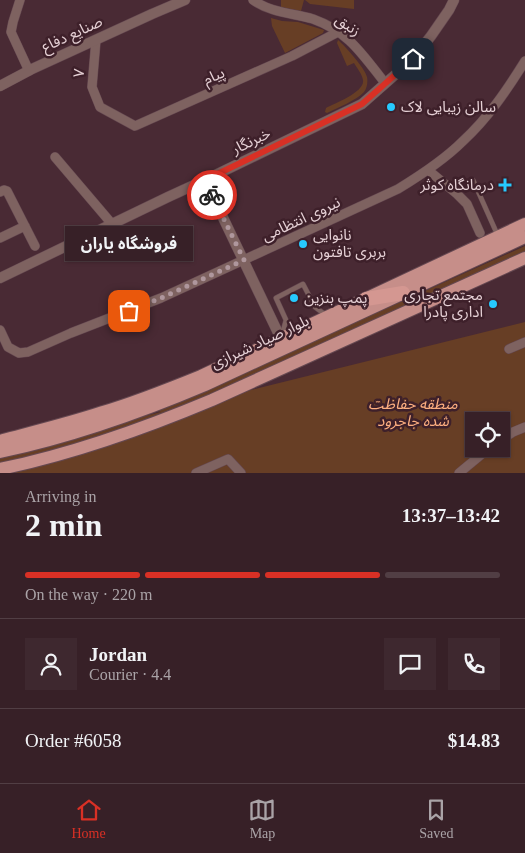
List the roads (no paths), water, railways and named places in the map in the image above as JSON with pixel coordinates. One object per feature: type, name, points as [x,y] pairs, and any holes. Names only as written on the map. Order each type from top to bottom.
[{"type":"highway","points":[[366,299],[403,293]]},
{"type":"main road","points":[[0,443],[3,440],[87,417],[153,396],[201,376],[525,224]]},
{"type":"main road","name":"بلوار صیاد شیرازی","points":[[0,452],[109,423],[206,385],[525,237]]},
{"type":"main road","points":[[5,470],[69,453],[163,421],[525,258]]},
{"type":"street","points":[[20,0],[11,32],[29,71]]},
{"type":"street","name":"صنایع دفاع","points":[[0,86],[185,0]]},
{"type":"street","name":"زنبق","points":[[254,0],[261,6],[312,19],[346,37],[360,51],[385,83]]},
{"type":"street","name":"خبرنگار","points":[[0,278],[362,104],[413,59],[432,36],[454,0]]},
{"type":"street","name":"پیام","points":[[100,107],[135,126],[292,56],[338,32]]},
{"type":"street","name":"۷","points":[[96,40],[92,87],[100,107]]},
{"type":"street","name":"نیروی انتظامی","points":[[0,330],[8,347],[19,353],[28,352],[161,298],[398,189],[428,170],[476,128],[495,105],[525,61]]},
{"type":"street","points":[[55,157],[112,224]]},
{"type":"street","points":[[428,170],[467,204],[480,233]]},
{"type":"street","points":[[205,180],[281,339]]},
{"type":"street","points":[[0,192],[8,191],[35,246]]},
{"type":"street","points":[[0,238],[25,226]]},
{"type":"street","points":[[509,349],[525,342]]},
{"type":"street","points":[[510,434],[525,427]]},
{"type":"street","points":[[459,473],[478,457]]},
{"type":"street","points":[[196,473],[228,459],[241,473]]},
{"type":"lane","points":[[473,180],[498,237]]},
{"type":"lane","points":[[281,339],[286,320],[276,298],[303,284],[316,307],[328,317]]},
{"type":"place","name":"سالن زیبایی لاک","points":[[391,107]]},
{"type":"place","name":"درمانگاه کوثر","points":[[505,185]]},
{"type":"place","name":"نانوایی بربری تافتون","points":[[303,244]]},
{"type":"place","name":"پمپ بنزین","points":[[294,298]]},
{"type":"place","name":"مجتمع تجاری اداری پادرا","points":[[493,304]]},
{"type":"place","name":"فروشگاه یاران","points":[[129,311]]},
{"type":"park label","name":"منطقه حفاظت شده جاجرود","points":[[413,412]]}]
